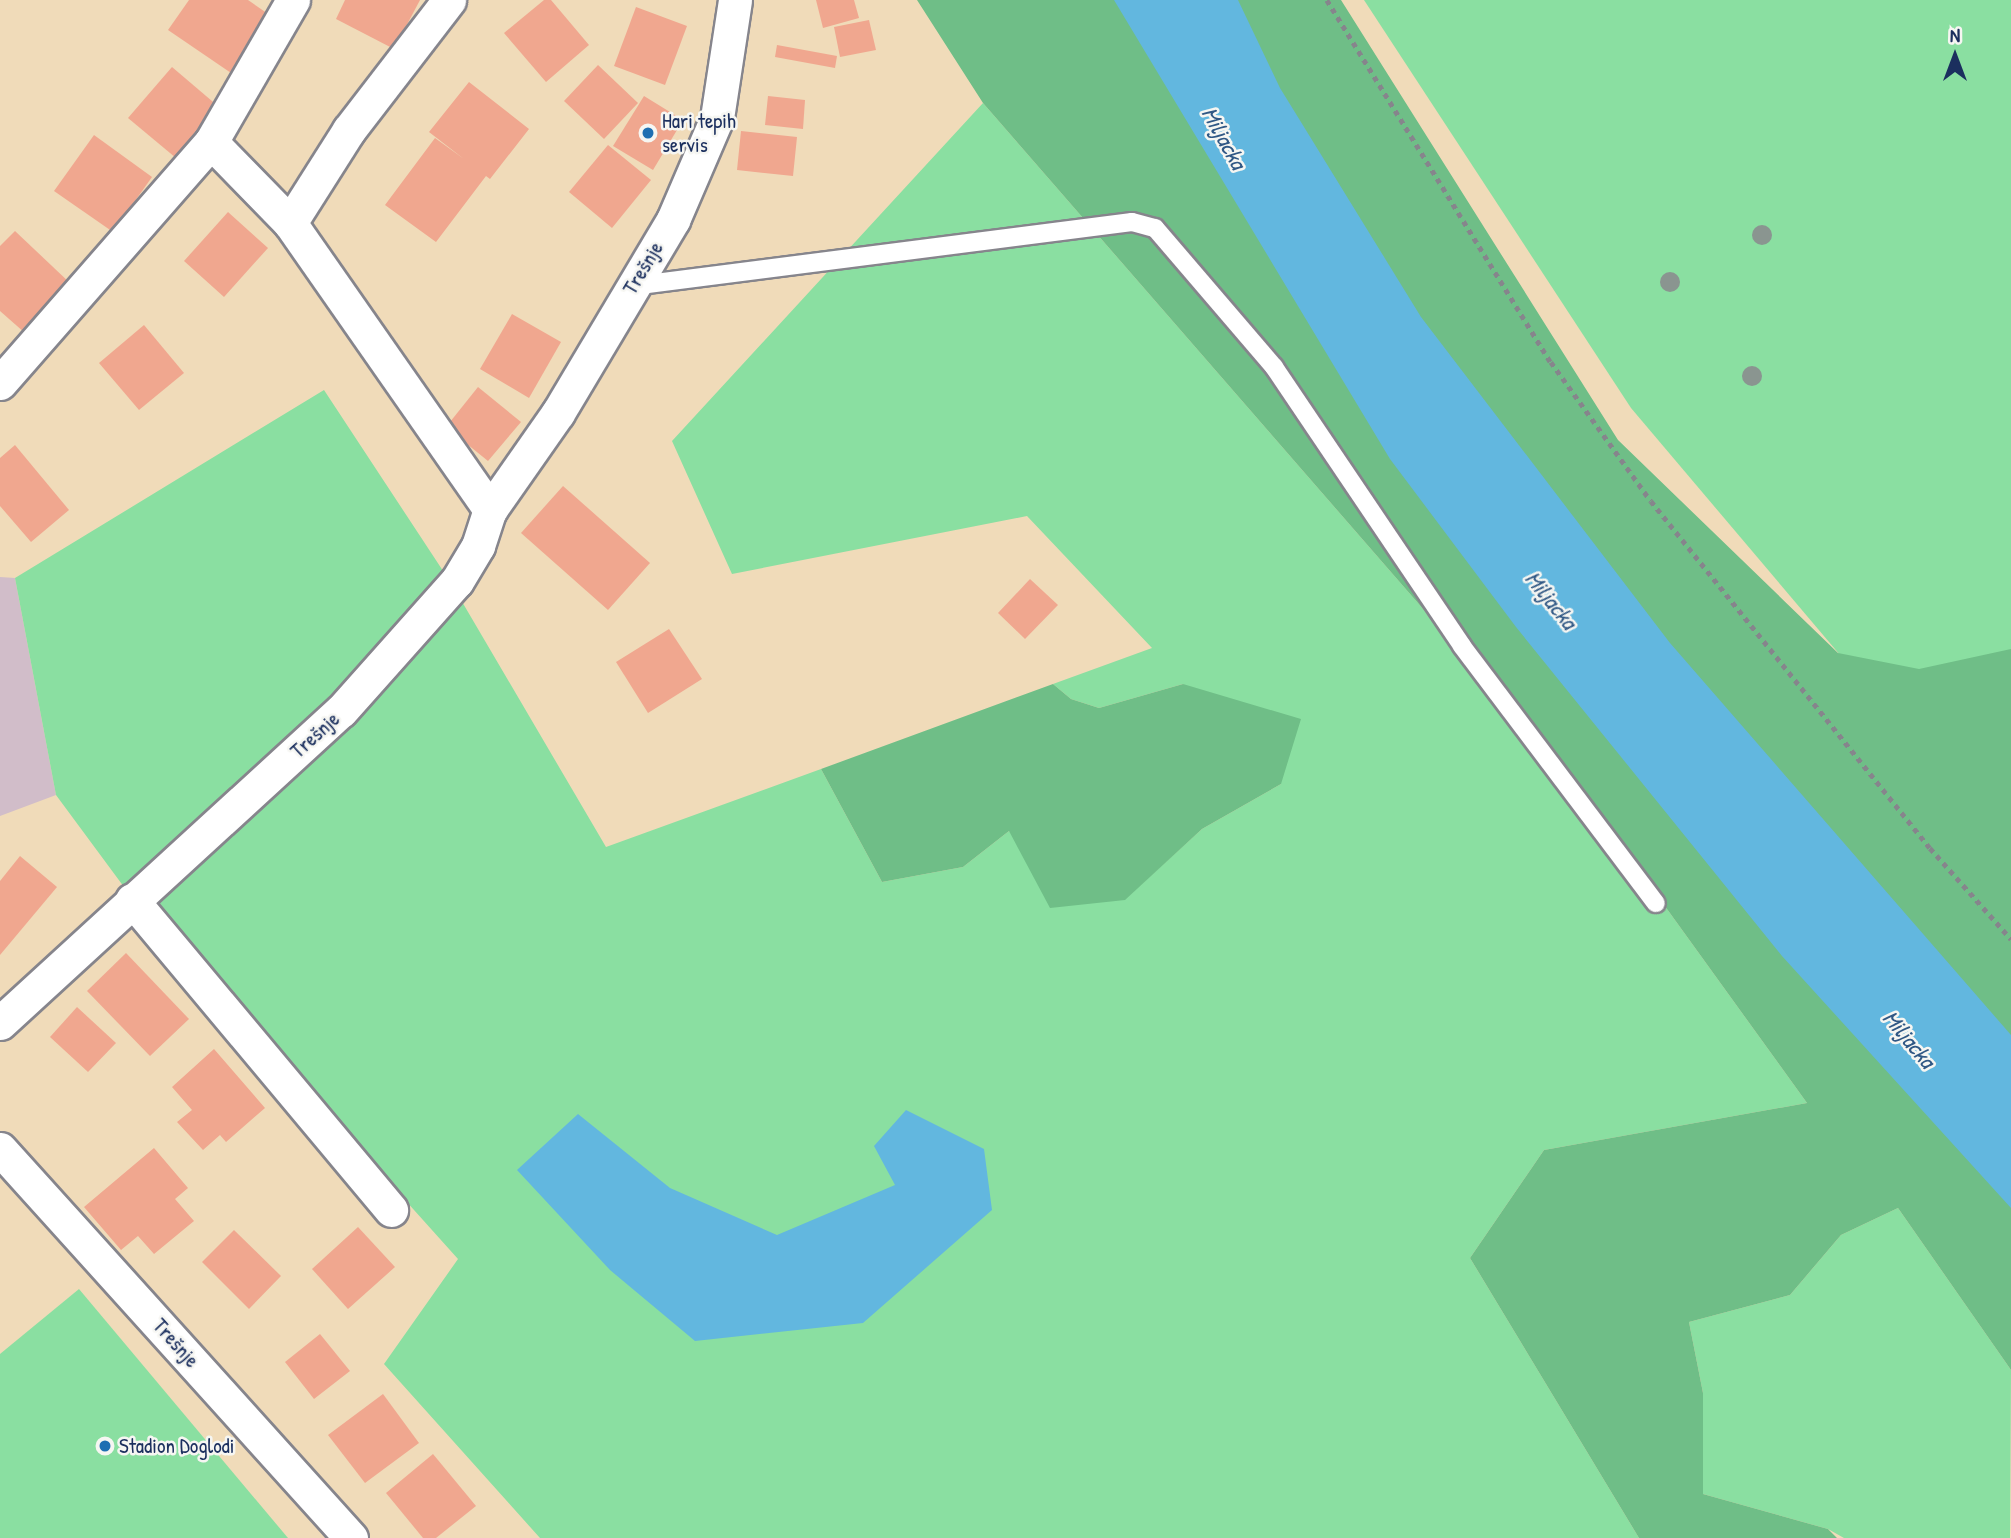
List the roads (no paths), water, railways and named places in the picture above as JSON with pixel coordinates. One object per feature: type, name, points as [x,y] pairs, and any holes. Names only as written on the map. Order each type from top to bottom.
[{"type":"street","points":[[0,383],[211,142],[293,0]]},
{"type":"street","points":[[290,223],[349,130],[449,0]]},
{"type":"street","name":"Trešnje","points":[[0,1023],[341,711],[457,581],[478,547],[490,510],[558,413],[673,220],[717,118],[735,0]]},
{"type":"street","points":[[211,142],[290,223],[490,510]]},
{"type":"street","points":[[132,900],[390,1209]]},
{"type":"street","name":"Trešnje","points":[[0,1149],[351,1538]]},
{"type":"lane","points":[[632,286],[1132,222],[1155,228],[1274,367],[1462,646],[1656,903]]},
{"type":"water","name":"Miljacka","points":[[1114,0],[1238,0],[1280,88],[1421,317],[1670,643],[2011,1035],[2011,1208],[1782,956],[1516,627],[1390,459]]},
{"type":"water","points":[[906,1110],[984,1149],[992,1210],[863,1323],[695,1341],[610,1270],[517,1170],[578,1114],[670,1188],[777,1235],[895,1185],[874,1146]]},
{"type":"place","name":"Hari tepih servis","points":[[648,133]]},
{"type":"place","name":"Stadion Doglodi","points":[[105,1446]]}]
